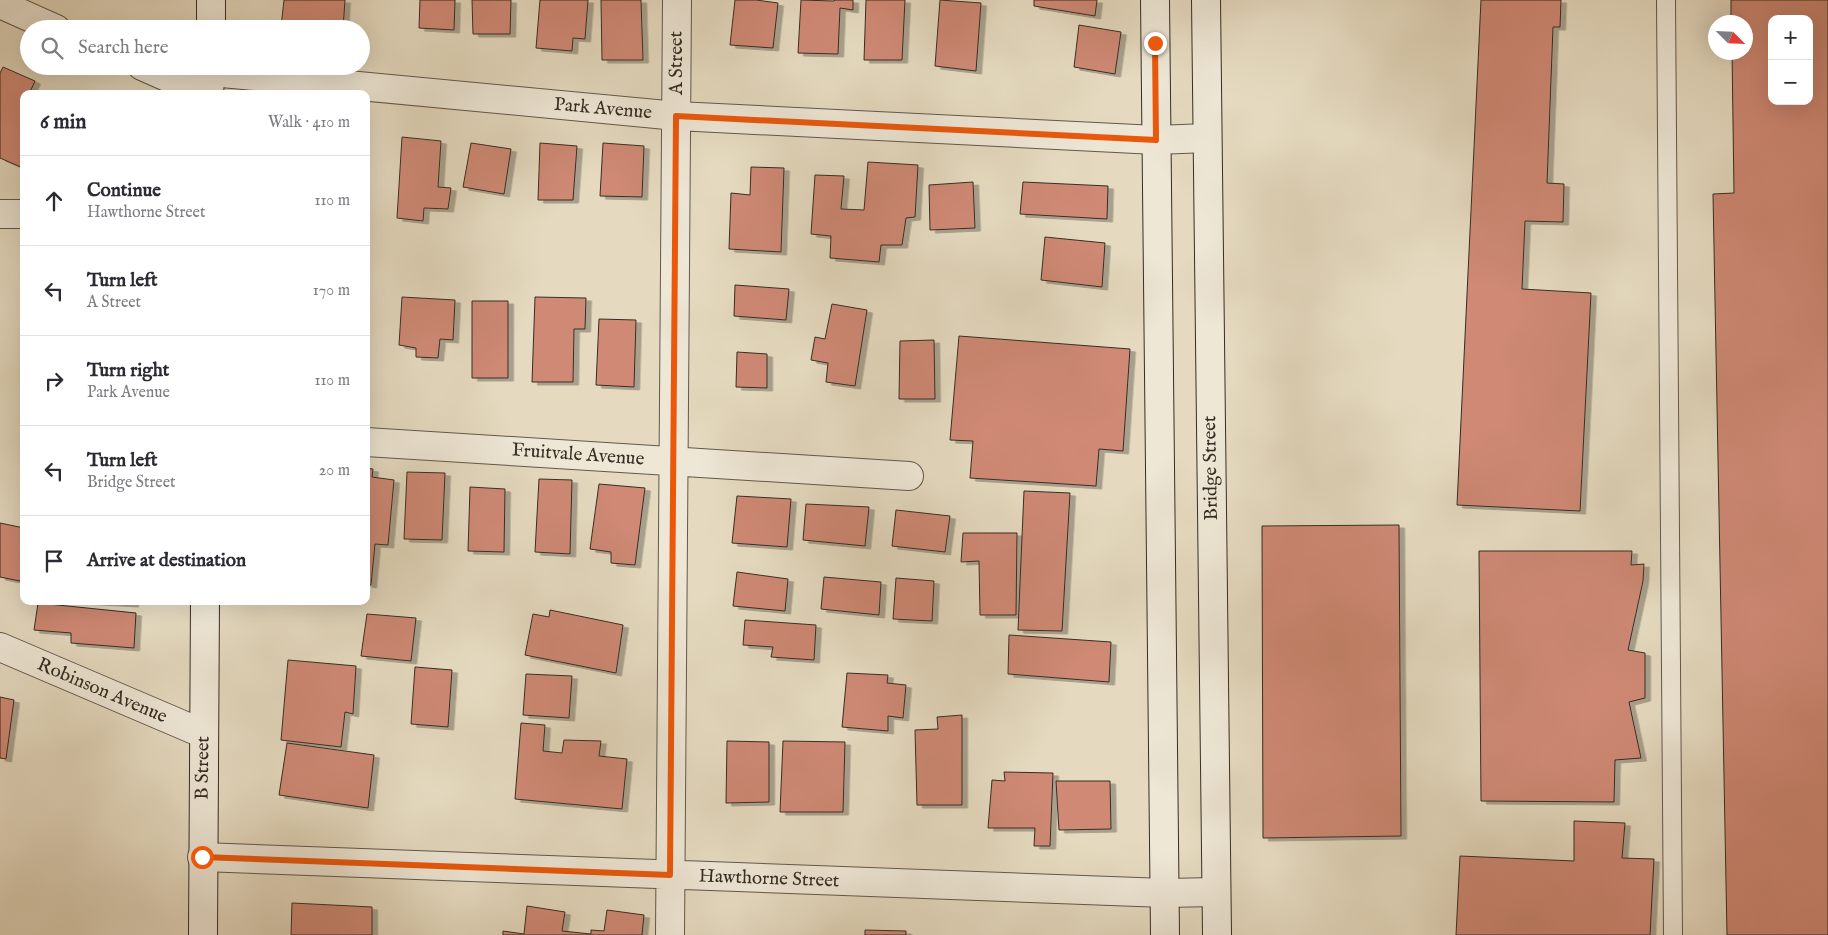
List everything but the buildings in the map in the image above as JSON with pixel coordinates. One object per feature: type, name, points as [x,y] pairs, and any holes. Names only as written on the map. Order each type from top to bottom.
[{"type":"street","points":[[211,0],[211,20]]},
{"type":"street","name":"A Street","points":[[670,935],[677,0]]},
{"type":"street","points":[[1155,0],[1165,935]]},
{"type":"street","name":"Bridge Street","points":[[1206,0],[1217,935]]},
{"type":"street","points":[[0,4],[36,20]]},
{"type":"street","name":"Park Avenue","points":[[182,75],[209,81],[329,90]]},
{"type":"street","name":"Park Avenue","points":[[370,93],[676,116],[1156,140],[1207,138]]},
{"type":"street","points":[[0,214],[20,214]]},
{"type":"street","name":"Fruitvale Avenue","points":[[370,442],[909,476]]},
{"type":"street","name":"B Street","points":[[203,935],[205,605]]},
{"type":"street","name":"Robinson Avenue","points":[[0,647],[204,734]]},
{"type":"street","name":"Hawthorne Street","points":[[202,857],[1164,893],[1216,892]]},
{"type":"lane","points":[[1666,0],[1673,935]]},
{"type":"route","points":[[202,857],[670,875],[676,116],[1156,140],[1155,43]]}]
